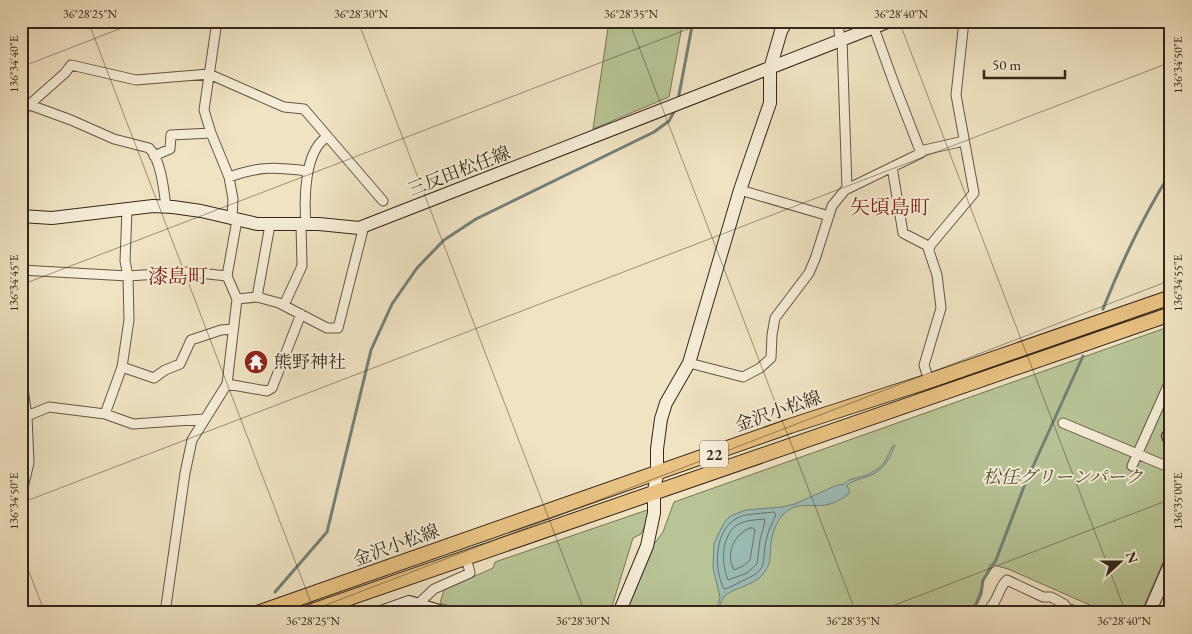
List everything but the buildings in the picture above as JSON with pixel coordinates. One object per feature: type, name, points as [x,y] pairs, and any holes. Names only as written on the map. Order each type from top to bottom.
[{"type":"main road","points":[[619,613],[647,546],[654,514],[657,450],[661,419],[666,403],[689,363],[740,190],[770,103],[770,69],[781,31],[787,21]]},
{"type":"main road","name":"三反田松任線","points":[[21,216],[52,218],[166,206],[200,211],[257,224],[320,224],[359,228],[890,21]]},
{"type":"main road","name":"金沢小松線","points":[[257,613],[790,426],[929,381],[1171,296]]},
{"type":"main road","name":"金沢小松線","points":[[306,613],[654,491],[1171,314]]},
{"type":"main road","points":[[1149,613],[1171,562]]},
{"type":"main road","points":[[378,613],[409,602],[446,613]]},
{"type":"street","points":[[165,613],[192,440],[227,384],[237,299],[227,276],[234,219],[233,199],[229,177],[204,110],[217,21]]},
{"type":"street","points":[[838,21],[841,41],[847,188]]},
{"type":"street","points":[[929,381],[924,365],[941,308],[937,275],[928,248],[974,194],[956,95],[964,21]]},
{"type":"street","points":[[874,28],[894,86],[920,151]]},
{"type":"street","points":[[21,112],[65,73],[71,65],[136,80],[209,74],[284,107],[304,110],[383,201]]},
{"type":"street","points":[[30,105],[114,139],[149,148],[154,156],[164,187],[166,206]]},
{"type":"street","points":[[154,156],[170,149],[171,135],[211,133]]},
{"type":"street","points":[[284,306],[302,266],[304,200],[308,170],[319,142],[327,136]]},
{"type":"street","points":[[689,363],[743,377],[760,368],[771,358],[775,318],[808,274],[815,259],[832,206],[847,188],[921,153],[920,151],[964,140]]},
{"type":"street","points":[[229,177],[247,171],[275,166],[308,170]]},
{"type":"street","points":[[892,167],[903,233],[930,247]]},
{"type":"street","points":[[740,190],[829,216]]},
{"type":"street","points":[[105,414],[122,367],[129,320],[128,276],[125,261],[127,210]]},
{"type":"street","points":[[257,297],[270,225]]},
{"type":"street","points":[[237,299],[257,297],[284,306],[327,328],[338,328],[364,226]]},
{"type":"street","points":[[21,270],[128,276],[189,272],[227,276]]},
{"type":"street","points":[[227,384],[267,391],[272,388],[301,314]]},
{"type":"street","points":[[122,367],[154,378],[180,364],[191,340],[233,328]]},
{"type":"street","points":[[21,376],[27,416],[21,496]]},
{"type":"street","points":[[1132,466],[1171,379]]},
{"type":"street","points":[[27,416],[49,407],[91,411],[133,424],[205,419]]},
{"type":"street","points":[[1064,423],[1171,468]]},
{"type":"street","points":[[418,604],[434,589],[470,573],[466,557]]},
{"type":"street","points":[[987,613],[991,604],[996,600],[1002,584],[1007,580],[1043,597],[1051,598],[1064,604],[1067,608],[1080,613]]},
{"type":"green space","points":[[609,21],[683,21],[669,97],[593,129]]},
{"type":"green space","name":"松任グリーンパーク","points":[[1171,326],[1171,544],[1141,613],[1108,613],[1008,569],[990,564],[972,613],[626,613],[645,556],[663,532],[674,502]]},
{"type":"green space","points":[[653,508],[641,534],[633,538],[610,613],[474,613],[440,603],[444,590],[493,568],[495,562]]},
{"type":"water","points":[[895,445],[882,468],[874,474],[847,485],[850,493],[843,498],[825,505],[797,506],[784,513],[774,530],[770,561],[763,575],[754,582],[727,594],[716,613],[720,597],[713,568],[714,543],[724,523],[730,516],[746,510],[795,504],[835,486],[844,484],[849,480],[867,475],[884,463],[892,447]]},
{"type":"waterway","points":[[678,100],[693,21]]},
{"type":"waterway","points":[[275,592],[327,532],[371,350],[392,304],[417,268],[444,240],[476,219],[654,132],[669,121],[676,108]]},
{"type":"waterway","points":[[1103,309],[1134,239],[1151,205],[1171,172]]},
{"type":"waterway","points":[[972,613],[981,594],[983,580],[996,560],[1025,484],[1083,356]]},
{"type":"place","name":"熊野神社","points":[[256,362]]},
{"type":"district","name":"矢頃島町","points":[[890,207]]},
{"type":"district","name":"漆島町","points":[[178,276]]}]
